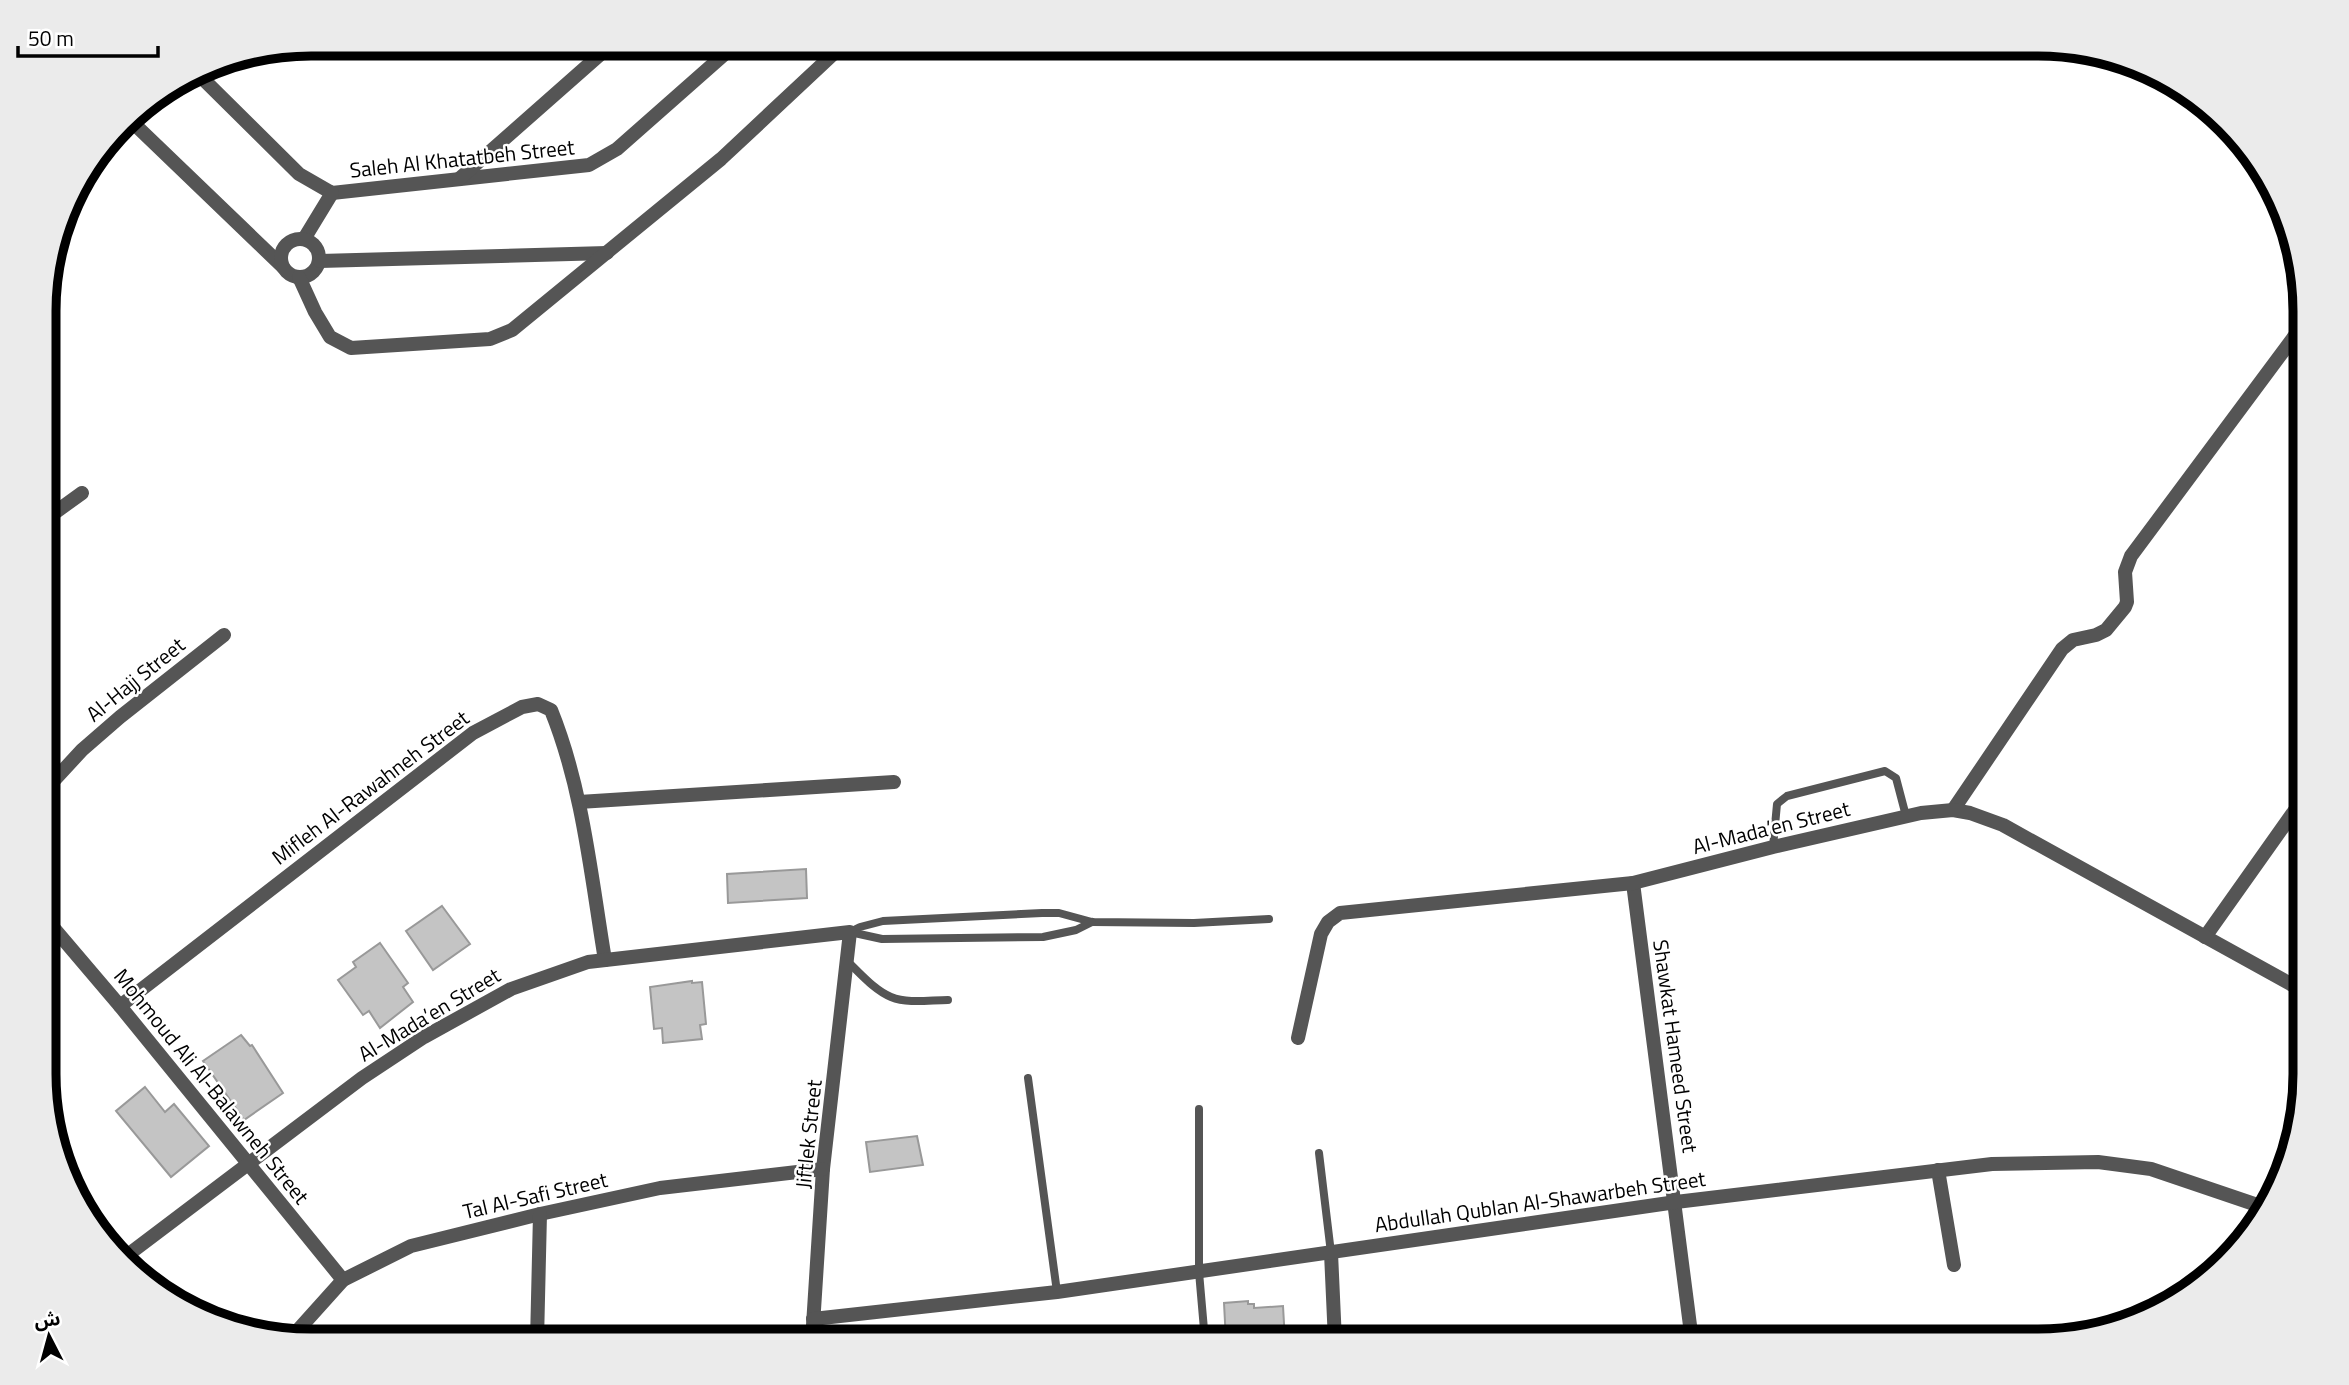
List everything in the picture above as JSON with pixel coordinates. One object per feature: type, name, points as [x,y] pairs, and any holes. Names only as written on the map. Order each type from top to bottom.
[{"type":"street","points":[[459,179],[598,56]]},
{"type":"street","name":"Saleh Al Khatatbeh Street","points":[[204,79],[299,174],[332,193],[589,165],[602,159],[722,56]]},
{"type":"street","points":[[299,277],[314,312],[330,337],[351,348],[502,336],[721,159],[831,56]]},
{"type":"street","points":[[136,126],[290,274],[299,277],[312,273],[320,261],[319,251],[313,243],[304,239],[293,240],[284,247],[281,258],[283,267]]},
{"type":"street","points":[[304,239],[332,193]]},
{"type":"street","points":[[320,261],[607,253]]},
{"type":"street","points":[[1953,810],[2062,649],[2073,640],[2106,630],[2125,607],[2127,602],[2124,572],[2131,556],[2293,338]]},
{"type":"street","points":[[56,512],[82,493]]},
{"type":"street","name":"Al-Hajj Street","points":[[56,778],[82,750],[120,717],[224,635]]},
{"type":"street","name":"Mifleh Al-Rawahneh Street","points":[[120,1006],[473,733],[522,707],[538,704],[551,710],[564,741],[579,802],[605,960]]},
{"type":"street","points":[[579,802],[894,782]]},
{"type":"street","name":"Al-Mada’en Street","points":[[1298,1038],[1321,934],[1328,922],[1340,913],[1633,883],[1906,816],[1953,810],[2003,825],[2293,985]]},
{"type":"street","points":[[2205,937],[2293,813]]},
{"type":"street","name":"Shawkat Hameed Street","points":[[1633,883],[1691,1329]]},
{"type":"street","name":"Mohmoud Ali Al-Balawneh Street","points":[[56,931],[343,1280]]},
{"type":"street","name":"Al-Mada’en Street","points":[[130,1253],[362,1078],[424,1037],[511,989],[568,967],[605,960],[850,932]]},
{"type":"street","name":"Jiftlek Street","points":[[813,1329],[823,1169],[850,932]]},
{"type":"street","name":"Abdullah Qublan Al-Shawarbeh Street","points":[[814,1319],[1057,1292],[1676,1202],[1992,1164],[2098,1162],[2151,1170],[2257,1205]]},
{"type":"street","name":"Tal Al-Safi Street","points":[[300,1328],[343,1280],[411,1245],[660,1188],[823,1169]]},
{"type":"street","points":[[1938,1170],[1954,1265]]},
{"type":"street","points":[[537,1329],[540,1214]]},
{"type":"street","points":[[1331,1253],[1334,1329]]},
{"type":"lane","points":[[1773,847],[1777,804],[1781,800],[1787,796],[1885,771],[1896,778],[1906,816]]},
{"type":"lane","points":[[850,932],[883,921],[1042,913],[1059,913],[1092,922],[1194,923],[1269,919]]},
{"type":"lane","points":[[850,932],[882,939],[1043,937],[1076,930],[1092,922]]},
{"type":"lane","points":[[847,961],[890,997],[905,1000],[948,1000]]},
{"type":"lane","points":[[1028,1078],[1057,1292]]},
{"type":"lane","points":[[1199,1109],[1199,1272],[1204,1329]]},
{"type":"lane","points":[[1318,1153],[1331,1253]]},
{"type":"building","points":[[806,869],[807,898],[728,903],[727,874]]},
{"type":"building","points":[[442,906],[470,944],[433,970],[406,931]]},
{"type":"building","points":[[380,943],[408,983],[403,987],[413,1002],[380,1028],[369,1011],[363,1015],[338,980],[356,967],[353,962]]},
{"type":"building","points":[[702,982],[706,1024],[700,1025],[702,1039],[663,1043],[662,1028],[654,1029],[650,987]]},
{"type":"building","points":[[241,1035],[252,1045],[283,1093],[244,1120],[203,1061]]},
{"type":"building","points":[[145,1087],[165,1112],[174,1104],[209,1146],[171,1177],[116,1111]]},
{"type":"building","points":[[917,1136],[923,1165],[870,1172],[866,1142]]},
{"type":"building","points":[[1248,1301],[1248,1304],[1254,1304],[1254,1308],[1283,1306],[1284,1329],[1225,1329],[1224,1303]]}]
